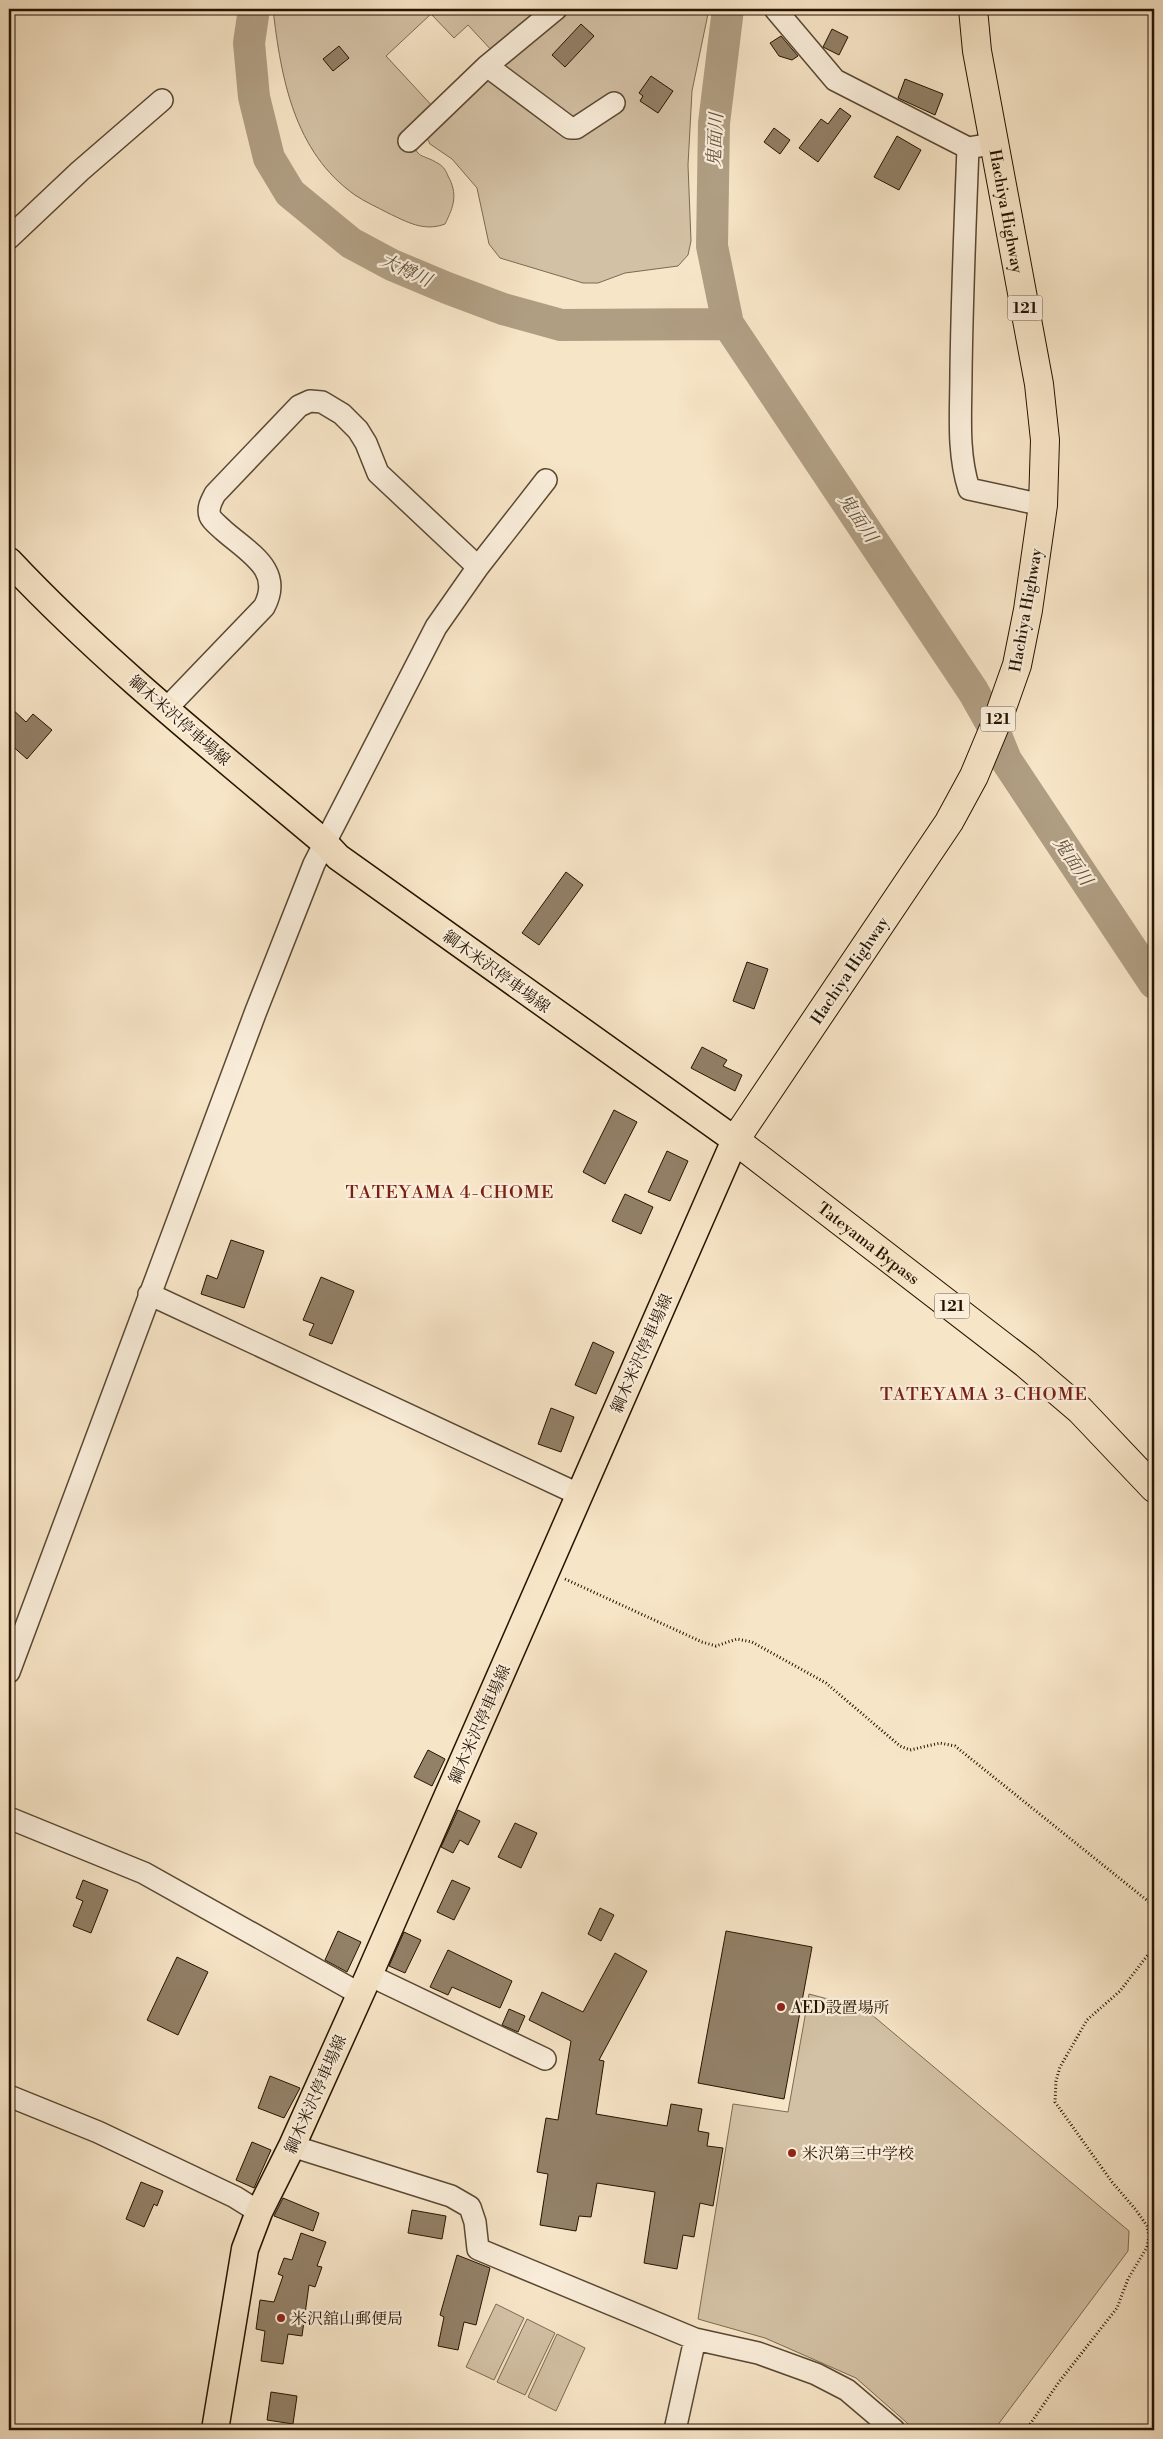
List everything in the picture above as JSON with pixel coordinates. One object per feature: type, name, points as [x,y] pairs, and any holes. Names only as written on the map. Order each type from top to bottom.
[{"type":"highway","name":"Hachiya Highway","points":[[735,1140],[949,822],[974,776],[999,716],[1017,665],[1028,610],[1042,505],[1045,440],[1039,384],[977,52],[972,9]]},
{"type":"highway","name":"Tateyama Bypass","points":[[735,1140],[1026,1364],[1080,1410],[1154,1488]]},
{"type":"main road","name":"綱木米沢停車場線","points":[[9,561],[85,636],[166,710],[338,856],[735,1140],[578,1494],[365,1984],[292,2146],[259,2212],[245,2249],[215,2430]]},
{"type":"street","points":[[410,141],[487,66],[556,9]]},
{"type":"street","points":[[776,9],[835,80],[968,148],[995,143]]},
{"type":"street","points":[[487,66],[570,128],[576,128],[614,103]]},
{"type":"street","points":[[9,238],[80,171],[162,100]]},
{"type":"street","points":[[968,148],[962,296],[961,431],[966,477],[969,489],[1042,505]]},
{"type":"street","points":[[166,710],[264,607],[270,597],[272,586],[269,573],[218,525],[210,516],[209,507],[215,494],[299,406],[310,402],[322,402],[342,414],[358,430],[366,443],[378,473],[478,566]]},
{"type":"street","points":[[9,1672],[256,1011],[314,864],[436,627],[478,566],[546,480]]},
{"type":"street","points":[[150,1294],[578,1494]]},
{"type":"street","points":[[9,1818],[144,1873],[365,1984],[545,2060]]},
{"type":"street","points":[[9,2096],[98,2132],[235,2197],[259,2212]]},
{"type":"street","points":[[292,2146],[451,2196],[470,2207],[475,2222],[478,2249],[695,2339],[758,2353],[816,2374],[847,2390],[894,2430]]},
{"type":"street","points":[[676,2430],[695,2339]]},
{"type":"path","points":[[546,1570],[702,1642],[716,1646],[737,1639],[752,1642],[826,1683],[900,1746],[910,1750],[940,1742],[955,1746],[1154,1906]]},
{"type":"path","points":[[1026,2430],[1059,2382],[1117,2308],[1128,2279],[1147,2247],[1147,2226],[1112,2182],[1056,2102],[1054,2091],[1060,2067],[1087,2020],[1120,1991],[1154,1947]]},
{"type":"shaded area","points":[[273,9],[544,9],[494,53],[468,25],[454,38],[431,14],[386,56],[435,109],[410,136],[418,153],[442,166],[451,182],[454,200],[445,224],[430,227],[416,225],[367,202],[355,195],[334,177],[318,158],[304,135],[286,87]]},
{"type":"shaded area","points":[[564,9],[709,9],[692,91],[688,165],[691,241],[688,255],[678,266],[625,273],[598,283],[583,283],[500,258],[489,244],[477,188],[452,159],[430,144],[426,136]]},
{"type":"shaded area","points":[[809,1994],[865,2009],[1129,2231],[1128,2251],[994,2430],[915,2430],[856,2378],[765,2338],[698,2319],[733,2104],[788,2112]]},
{"type":"shaded area","points":[[496,2304],[524,2318],[494,2380],[466,2367]]},
{"type":"shaded area","points":[[527,2319],[555,2333],[525,2395],[497,2382]]},
{"type":"shaded area","points":[[557,2334],[585,2348],[556,2411],[528,2397]]},
{"type":"building","points":[[581,24],[594,36],[565,67],[552,55]]},
{"type":"building","points":[[832,29],[848,37],[839,55],[823,47]]},
{"type":"building","points":[[781,36],[798,56],[792,60],[779,56],[770,43]]},
{"type":"building","points":[[339,46],[349,58],[333,71],[323,59]]},
{"type":"building","points":[[651,76],[673,91],[658,113],[640,101],[643,96],[639,93]]},
{"type":"building","points":[[905,79],[943,94],[935,115],[898,98]]},
{"type":"building","points":[[840,108],[851,116],[818,162],[799,148],[821,119],[828,124]]},
{"type":"building","points":[[774,128],[790,140],[780,154],[764,142]]},
{"type":"building","points":[[897,136],[921,150],[899,190],[874,177]]},
{"type":"building","points":[[9,706],[26,722],[33,714],[52,730],[27,759],[9,743]]},
{"type":"building","points":[[566,872],[583,885],[539,945],[522,933]]},
{"type":"building","points":[[747,962],[768,969],[754,1009],[733,1001]]},
{"type":"building","points":[[702,1047],[727,1060],[723,1066],[742,1075],[735,1091],[691,1068]]},
{"type":"building","points":[[614,1110],[637,1122],[605,1184],[583,1172]]},
{"type":"building","points":[[667,1151],[688,1161],[670,1201],[648,1192]]},
{"type":"building","points":[[625,1194],[653,1207],[641,1234],[612,1221]]},
{"type":"building","points":[[231,1240],[264,1251],[244,1308],[201,1294],[207,1275],[217,1279]]},
{"type":"building","points":[[321,1277],[354,1291],[332,1344],[309,1335],[314,1324],[303,1320]]},
{"type":"building","points":[[593,1342],[614,1352],[596,1394],[575,1385]]},
{"type":"building","points":[[551,1408],[574,1417],[561,1452],[538,1444]]},
{"type":"building","points":[[428,1750],[445,1759],[432,1786],[414,1777]]},
{"type":"building","points":[[458,1810],[480,1821],[468,1845],[460,1840],[453,1853],[441,1847]]},
{"type":"building","points":[[515,1823],[537,1833],[521,1868],[498,1857]]},
{"type":"building","points":[[83,1880],[108,1890],[91,1933],[73,1926],[83,1901],[76,1898]]},
{"type":"building","points":[[452,1880],[470,1888],[454,1920],[437,1912]]},
{"type":"building","points":[[600,1908],[614,1915],[601,1941],[588,1934]]},
{"type":"building","points":[[338,1931],[361,1942],[347,1972],[325,1960]]},
{"type":"building","points":[[726,1931],[812,1947],[784,2099],[698,2083]]},
{"type":"building","points":[[404,1932],[421,1940],[405,1973],[389,1966]]},
{"type":"building","points":[[448,1950],[512,1981],[500,2008],[452,1987],[448,1995],[430,1987]]},
{"type":"building","points":[[615,1953],[647,1971],[599,2060],[604,2061],[596,2114],[667,2126],[671,2104],[702,2109],[698,2131],[709,2133],[707,2146],[723,2148],[713,2206],[700,2203],[694,2237],[683,2235],[677,2269],[644,2263],[655,2192],[597,2183],[591,2217],[579,2216],[576,2231],[540,2225],[548,2174],[537,2172],[546,2118],[558,2120],[571,2041],[529,2020],[542,1992],[583,2012]]},
{"type":"building","points":[[177,1957],[208,1972],[178,2035],[147,2020]]},
{"type":"building","points":[[509,2009],[525,2016],[518,2032],[502,2025]]},
{"type":"building","points":[[270,2076],[300,2088],[284,2118],[258,2108]]},
{"type":"building","points":[[252,2142],[271,2150],[254,2188],[236,2180]]},
{"type":"building","points":[[141,2182],[163,2191],[157,2206],[154,2204],[144,2227],[126,2219]]},
{"type":"building","points":[[283,2198],[319,2213],[313,2231],[274,2216]]},
{"type":"building","points":[[412,2210],[446,2216],[442,2239],[408,2233]]},
{"type":"building","points":[[301,2233],[326,2242],[317,2266],[322,2267],[315,2287],[309,2285],[302,2336],[288,2334],[283,2364],[261,2361],[265,2331],[256,2329],[260,2300],[274,2302],[283,2276],[278,2274],[284,2258],[292,2260]]},
{"type":"building","points":[[457,2255],[490,2268],[476,2325],[464,2322],[458,2350],[438,2346],[444,2317],[440,2315]]},
{"type":"building","points":[[271,2392],[297,2396],[293,2424],[267,2420]]},
{"type":"waterway","name":"大樽川","points":[[254,9],[249,43],[254,97],[269,158],[290,193],[351,243],[392,265],[447,288],[503,309],[561,325],[728,324]]},
{"type":"waterway","name":"鬼面川","points":[[728,9],[714,123],[712,246],[728,324],[973,691],[991,723],[1006,760],[1154,983]]},
{"type":"place","name":"AED設置場所","points":[[781,2007]]},
{"type":"place","name":"米沢第三中学校","points":[[792,2153]]},
{"type":"place","name":"米沢舘山郵便局","points":[[281,2318]]},
{"type":"district","name":"TATEYAMA 4-CHOME","points":[[450,1192]]},
{"type":"district","name":"TATEYAMA 3-CHOME","points":[[984,1394]]}]
